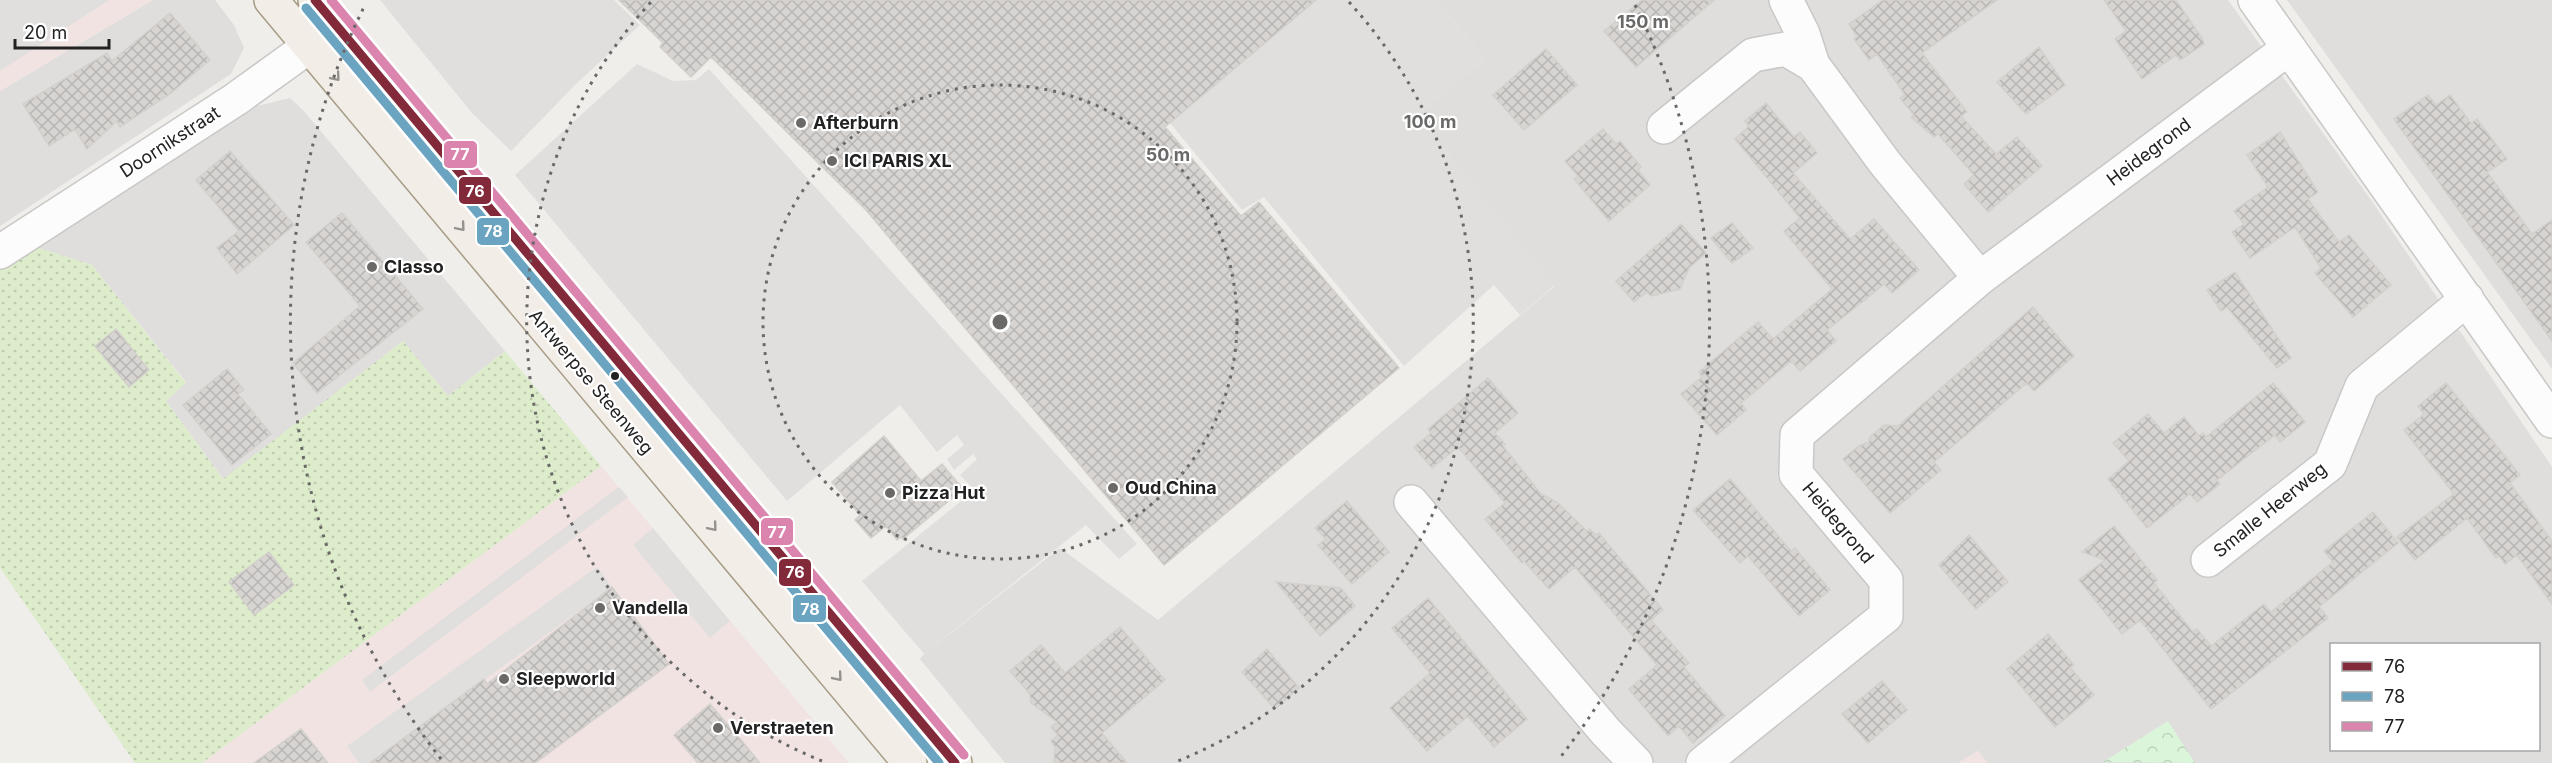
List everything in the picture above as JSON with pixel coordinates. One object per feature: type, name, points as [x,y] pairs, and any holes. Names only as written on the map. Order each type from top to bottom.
[{"type":"main road","name":"Antwerpse Steenweg","points":[[271,0],[910,763]]},
{"type":"main road","name":"Antwerpse Steenweg","points":[[315,0],[955,763]]},
{"type":"street","points":[[1786,0],[1803,34],[1813,65],[1885,163],[1980,278]]},
{"type":"street","points":[[2255,0],[2552,421]]},
{"type":"street","name":"Doornikstraat","points":[[0,252],[236,99],[337,26]]},
{"type":"street","name":"Heidegrond","points":[[1703,763],[1886,616],[1886,580],[1796,474],[1797,435],[1980,278],[2289,48]]},
{"type":"street","points":[[1664,127],[1753,55],[1786,49],[1813,65]]},
{"type":"street","name":"Smalle Heerweg","points":[[2208,560],[2330,464],[2362,386],[2467,299]]},
{"type":"street","points":[[1411,502],[1606,732],[1636,763]]},
{"type":"shaded area","points":[[0,0],[153,0],[0,91]]},
{"type":"shaded area","points":[[0,0],[109,0],[0,71]]},
{"type":"shaded area","points":[[153,0],[215,0],[234,25],[244,48],[231,74],[0,226],[0,91]]},
{"type":"shaded area","points":[[380,0],[614,0],[640,25],[576,84],[511,151],[472,113]]},
{"type":"shaded area","points":[[1316,0],[1436,0],[1485,58],[1417,116],[1555,285],[1520,315],[1494,285],[1404,366],[1264,197],[1242,210],[1170,123]]},
{"type":"shaded area","points":[[1436,0],[2228,0],[2373,203],[2552,467],[2552,763],[1987,763],[1978,751],[1958,763],[1005,763],[920,659],[924,654],[1060,548],[1158,620],[1555,286],[1417,116],[1485,58]]},
{"type":"shaded area","points":[[2287,0],[2552,0],[2552,369]]},
{"type":"shaded area","points":[[637,64],[673,81],[696,80],[709,69],[1137,544],[1119,559],[1086,525],[924,654],[862,581],[975,490],[960,475],[977,459],[973,454],[954,470],[947,459],[964,445],[957,435],[937,452],[900,405],[787,501],[515,175]]},
{"type":"shaded area","points":[[290,98],[303,110],[505,351],[448,396],[403,341],[224,480],[166,401],[186,382],[92,265],[33,246],[249,108]]},
{"type":"shaded area","points":[[601,466],[849,763],[202,763]]},
{"type":"shaded area","points":[[619,487],[628,497],[370,692],[362,680]]},
{"type":"shaded area","points":[[653,528],[730,621],[710,638],[633,545]]},
{"type":"shaded area","points":[[597,567],[612,587],[370,763],[359,763],[347,746]]},
{"type":"shaded area","points":[[1978,751],[1987,763],[1958,763]]},
{"type":"green space","points":[[33,246],[92,265],[186,383],[166,401],[223,479],[403,341],[448,396],[505,351],[601,466],[202,763],[135,763],[0,568],[0,267]]},
{"type":"green space","points":[[2168,721],[2195,763],[2103,762]]},
{"type":"building","points":[[619,0],[1316,0],[1165,127],[1241,216],[1259,202],[1399,368],[1164,565],[866,210],[711,57],[691,77],[660,47],[663,43]]},
{"type":"building","points":[[1642,0],[1714,0],[1636,67],[1604,31]]},
{"type":"building","points":[[1883,0],[1997,0],[1922,53],[1967,112],[1961,116],[1996,154],[2017,137],[2042,166],[1988,212],[1964,184],[1974,175],[1938,134],[1934,137],[1911,117],[1914,115],[1900,98],[1905,95],[1877,54],[1869,60],[1854,39],[1857,37],[1849,24]]},
{"type":"building","points":[[2104,0],[2176,0],[2204,44],[2180,60],[2176,55],[2142,79],[2115,39],[2126,31]]},
{"type":"building","points":[[170,13],[210,60],[171,93],[120,127],[117,121],[87,149],[75,129],[49,146],[23,104],[107,53],[112,61]]},
{"type":"building","points":[[2039,47],[2065,85],[2026,114],[1997,82]]},
{"type":"building","points":[[1546,49],[1577,85],[1524,130],[1493,95]]},
{"type":"building","points":[[2428,95],[2436,105],[2450,95],[2471,123],[2477,119],[2507,159],[2487,172],[2532,234],[2552,220],[2552,341],[2394,119]]},
{"type":"building","points":[[1766,103],[1794,137],[1800,132],[1817,153],[1793,173],[1850,239],[1874,219],[1919,270],[1892,293],[1884,284],[1827,330],[1836,341],[1800,371],[1791,361],[1741,403],[1746,410],[1717,435],[1681,394],[1702,377],[1699,372],[1758,322],[1773,339],[1832,289],[1784,231],[1800,218],[1735,139],[1749,126],[1745,121]]},
{"type":"building","points":[[1603,129],[1616,144],[1620,141],[1641,167],[1638,170],[1650,185],[1609,221],[1574,179],[1578,176],[1565,161]]},
{"type":"building","points":[[2280,132],[2318,192],[2308,199],[2339,242],[2349,235],[2391,285],[2353,317],[2315,273],[2321,268],[2295,227],[2250,258],[2232,232],[2244,224],[2234,211],[2268,187],[2247,155]]},
{"type":"building","points":[[230,151],[294,225],[237,274],[217,248],[239,231],[196,180]]},
{"type":"building","points":[[342,213],[423,309],[317,393],[293,363],[360,306],[306,242]]},
{"type":"building","points":[[1732,223],[1753,248],[1732,263],[1711,238]]},
{"type":"building","points":[[1681,224],[1706,253],[1689,268],[1680,289],[1651,296],[1647,292],[1634,302],[1616,281]]},
{"type":"building","points":[[2235,272],[2291,358],[2277,368],[2227,307],[2221,311],[2207,290]]},
{"type":"building","points":[[2033,307],[2074,356],[2034,391],[2027,383],[1934,462],[1941,470],[1890,513],[1843,459],[1859,446],[1869,442],[1870,437],[1884,425],[1898,426]]},
{"type":"building","points":[[116,329],[149,370],[129,387],[95,346]]},
{"type":"building","points":[[227,369],[244,390],[238,394],[271,434],[232,465],[183,405]]},
{"type":"building","points":[[1488,378],[1518,413],[1495,433],[1505,444],[1503,446],[1541,494],[1557,502],[1587,531],[1590,529],[1596,535],[1599,533],[1663,610],[1651,620],[1689,663],[1684,667],[1725,716],[1693,743],[1679,726],[1668,736],[1629,689],[1657,665],[1575,567],[1549,589],[1524,561],[1522,563],[1485,519],[1505,503],[1458,447],[1432,468],[1414,447],[1431,433],[1428,429]]},
{"type":"building","points":[[2273,383],[2305,422],[2280,442],[2275,435],[2217,480],[2220,484],[2197,502],[2190,494],[2147,528],[2108,479],[2129,461],[2113,443],[2148,414],[2164,433],[2184,417],[2199,436],[2203,433],[2206,437]]},
{"type":"building","points":[[2446,383],[2520,475],[2510,483],[2552,541],[2552,604],[2517,555],[2505,564],[2499,556],[2496,558],[2467,518],[2415,560],[2397,537],[2454,494],[2404,430],[2424,414],[2418,406]]},
{"type":"building","points":[[884,436],[921,481],[942,464],[963,489],[903,539],[901,537],[897,540],[886,526],[871,538],[855,520],[860,515],[832,482]]},
{"type":"building","points":[[1730,479],[1791,551],[1795,548],[1830,590],[1799,616],[1748,556],[1740,563],[1693,510]]},
{"type":"building","points":[[1347,501],[1389,552],[1352,584],[1318,545],[1326,539],[1315,528]]},
{"type":"building","points":[[2373,512],[2398,543],[2319,607],[2328,618],[2211,709],[2140,620],[2122,634],[2079,580],[2105,560],[2082,552],[2114,526],[2157,580],[2154,583],[2193,632],[2197,629],[2211,646],[2264,604],[2271,612],[2333,562],[2324,551]]},
{"type":"building","points":[[1969,535],[2008,582],[1976,609],[1939,565]]},
{"type":"building","points":[[269,552],[294,585],[254,615],[229,582]]},
{"type":"building","points":[[1276,582],[1341,588],[1355,606],[1320,636]]},
{"type":"building","points":[[612,587],[669,664],[535,763],[370,763],[484,679],[487,684]]},
{"type":"building","points":[[1428,598],[1527,719],[1494,747],[1468,716],[1427,751],[1390,708],[1430,673],[1392,628]]},
{"type":"building","points":[[1120,627],[1165,680],[1102,733],[1127,763],[1054,763],[1055,747],[1051,741],[1058,735],[1051,727],[1057,722],[1031,703],[1030,694],[1010,671],[1041,645],[1065,673]]},
{"type":"building","points":[[2048,634],[2074,665],[2070,667],[2094,695],[2055,727],[2007,669]]},
{"type":"building","points":[[1267,649],[1299,688],[1275,709],[1242,672]]},
{"type":"building","points":[[1882,681],[1907,710],[1868,743],[1842,714]]},
{"type":"building","points":[[710,704],[760,763],[698,763],[674,735]]},
{"type":"building","points":[[301,729],[328,763],[254,763]]},
{"type":"transit line","name":"76","points":[[315,0],[955,763]]},
{"type":"transit line","name":"77","points":[[331,0],[964,755]]},
{"type":"transit line","name":"78","points":[[306,8],[939,763]]},
{"type":"place","name":"Afterburn","points":[[801,123]]},
{"type":"place","name":"ICI PARIS XL","points":[[832,161]]},
{"type":"place","name":"Classo","points":[[372,267]]},
{"type":"place","name":"Oud China","points":[[1113,488]]},
{"type":"place","name":"Pizza Hut","points":[[890,493]]},
{"type":"place","name":"Vandella","points":[[600,608]]},
{"type":"place","name":"Sleepworld","points":[[504,679]]},
{"type":"place","name":"Verstraeten","points":[[718,728]]}]
